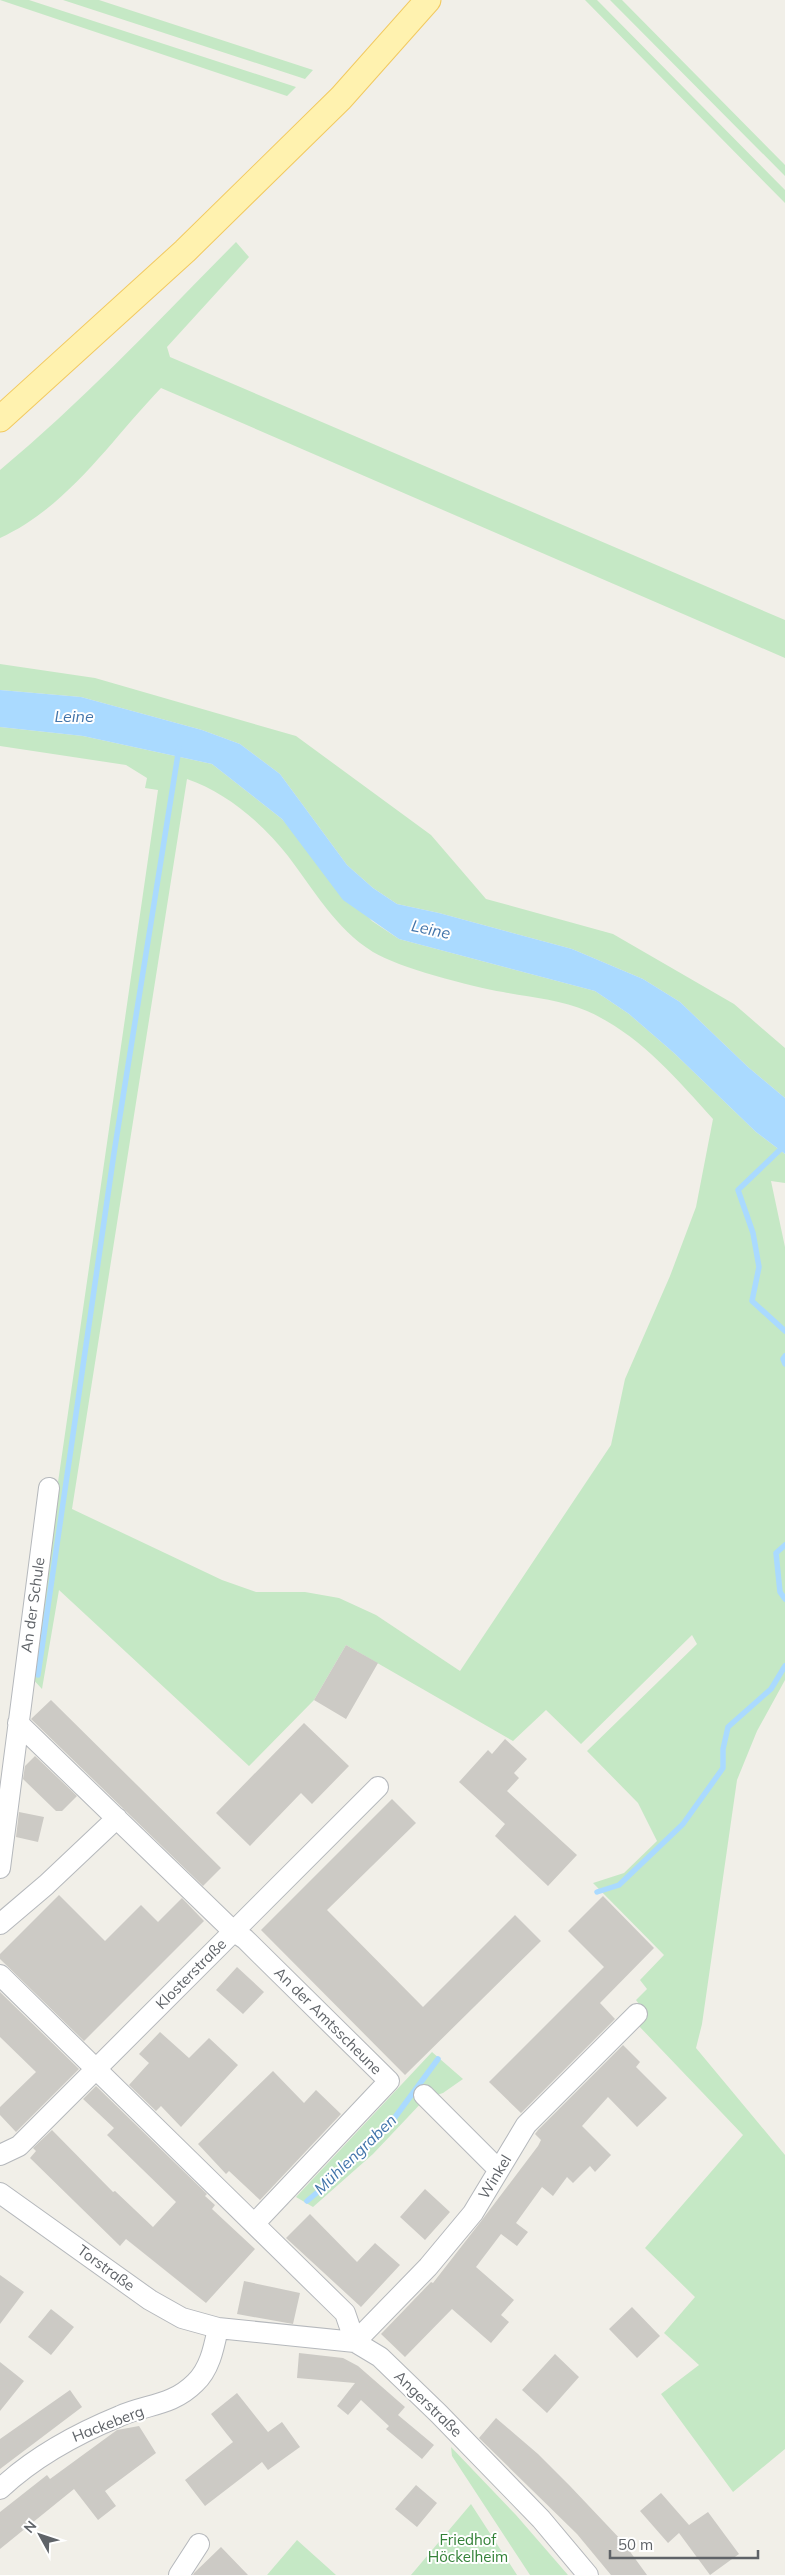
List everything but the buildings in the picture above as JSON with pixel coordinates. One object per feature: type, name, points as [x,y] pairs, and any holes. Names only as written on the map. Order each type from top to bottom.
[{"type":"main road","points":[[0,419],[185,251],[334,105],[428,0]]},
{"type":"street","name":"An der Schule","points":[[0,1868],[49,1488]]},
{"type":"street","points":[[18,1723],[233,1931]]},
{"type":"street","name":"Klosterstraße","points":[[0,2155],[19,2146],[378,1787]]},
{"type":"street","points":[[0,1924],[46,1885],[117,1818]]},
{"type":"street","name":"An der Amtsscheune","points":[[233,1931],[245,1938],[389,2082],[256,2223]]},
{"type":"street","points":[[0,1975],[345,2312],[355,2342]]},
{"type":"street","name":"Winkel","points":[[355,2342],[440,2254],[473,2213],[526,2125],[637,2014]]},
{"type":"street","points":[[424,2095],[499,2170]]},
{"type":"street","name":"Torstraße","points":[[0,2193],[150,2300],[182,2318],[218,2328]]},
{"type":"street","name":"Angerstraße","points":[[218,2328],[355,2342],[380,2357],[440,2414],[541,2518],[588,2575]]},
{"type":"street","name":"Hackeberg","points":[[0,2488],[15,2475],[67,2440],[121,2415],[170,2402],[185,2392],[196,2383],[206,2368],[218,2328]]},
{"type":"street","points":[[179,2575],[199,2544]]},
{"type":"green space","points":[[0,0],[29,0],[296,87],[287,96]]},
{"type":"green space","points":[[63,0],[99,0],[313,70],[305,79]]},
{"type":"green space","points":[[585,0],[597,0],[785,190],[785,203]]},
{"type":"green space","points":[[610,0],[622,0],[785,165],[785,176]]},
{"type":"green space","points":[[236,242],[249,257],[167,347],[170,357],[785,620],[785,658],[161,388],[68,491],[24,525],[0,538],[0,470],[91,388]]},
{"type":"green space","points":[[0,664],[95,678],[296,736],[431,835],[486,899],[613,934],[734,1004],[785,1048],[785,1098],[748,1067],[680,1002],[643,979],[572,949],[439,913],[397,904],[373,888],[347,865],[280,774],[240,744],[202,730],[81,697],[0,690]]},
{"type":"green space","points":[[0,727],[83,736],[212,764],[282,819],[372,921],[399,939],[595,991],[629,1014],[674,1053],[756,1132],[785,1154],[785,1183],[771,1181],[785,1247],[785,1680],[757,1731],[737,1780],[702,2024],[696,2048],[785,2155],[785,2449],[733,2492],[661,2394],[699,2365],[664,2333],[695,2297],[645,2248],[743,2135],[637,2024],[647,2015],[636,2000],[647,1989],[640,1980],[664,1955],[593,1883],[624,1873],[657,1841],[638,1803],[587,1751],[697,1644],[692,1635],[581,1744],[546,1710],[513,1741],[346,1645],[314,1700],[249,1766],[59,1590],[42,1689],[30,1676],[158,790],[145,788],[147,778],[126,765],[0,746]],"holes":[[[187,779],[202,785],[243,810],[267,832],[288,856],[336,920],[347,932],[373,952],[399,964],[455,981],[557,1001],[587,1011],[606,1021],[640,1044],[671,1073],[713,1119],[696,1207],[670,1276],[625,1379],[611,1445],[460,1671],[376,1615],[339,1598],[305,1592],[256,1592],[222,1580],[72,1509]]]},
{"type":"green space","points":[[432,2052],[463,2079],[443,2093],[425,2099],[373,2154],[313,2207],[296,2197]]},
{"type":"green space","points":[[451,2447],[516,2515],[568,2575],[530,2575],[452,2456]]},
{"type":"green space","name":"Friedhof Höckelheim","points":[[471,2504],[517,2575],[411,2575]]},
{"type":"green space","points":[[297,2540],[336,2575],[267,2575]]},
{"type":"water","name":"Leine","points":[[0,690],[81,697],[202,730],[240,744],[280,774],[347,865],[373,888],[397,904],[439,913],[572,949],[643,979],[680,1002],[748,1067],[785,1098],[785,1154],[756,1132],[674,1053],[629,1014],[595,991],[399,939],[343,900],[282,819],[212,764],[83,736],[0,727]]},
{"type":"waterway","points":[[38,1675],[114,1153],[179,748]]},
{"type":"waterway","name":"Mühlengraben","points":[[785,1145],[738,1190],[753,1233],[759,1267],[752,1301],[785,1331]]},
{"type":"waterway","name":"Mühlengraben","points":[[785,1356],[783,1359],[785,1364]]},
{"type":"waterway","name":"Mühlengraben","points":[[785,1545],[776,1553],[780,1592],[785,1599]]},
{"type":"waterway","name":"Mühlengraben","points":[[597,1892],[619,1885],[683,1824],[723,1768],[723,1749],[728,1727],[771,1689],[785,1666]]},
{"type":"waterway","name":"Mühlengraben","points":[[307,2201],[344,2170],[387,2128],[438,2059]]}]
